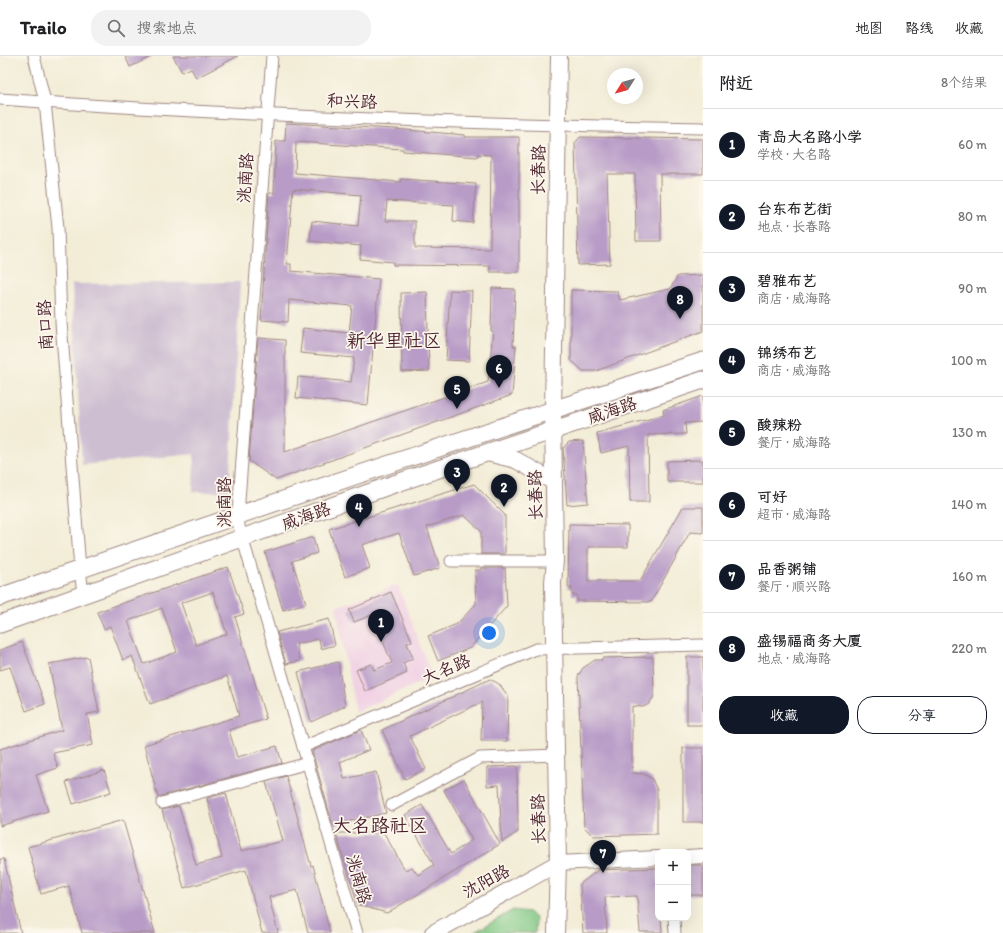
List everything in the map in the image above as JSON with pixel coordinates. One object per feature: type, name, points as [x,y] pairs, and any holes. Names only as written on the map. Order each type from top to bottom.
[{"type":"main road","name":"长春路","points":[[556,933],[558,863],[556,649],[553,582],[555,561],[553,410],[559,56]]},
{"type":"main road","name":"威海路","points":[[0,597],[238,514],[628,384],[703,361]]},
{"type":"main road","name":"威海路","points":[[0,624],[242,540],[391,485],[703,380]]},
{"type":"main road","points":[[487,453],[516,460],[554,482]]},
{"type":"main road","name":"沈阳路","points":[[433,933],[558,863]]},
{"type":"street","name":"南口路","points":[[34,56],[45,102],[58,228],[61,322],[83,594]]},
{"type":"street","name":"洮南路","points":[[272,56],[238,514],[242,540],[357,933]]},
{"type":"street","name":"和兴路","points":[[0,99],[267,115],[558,126],[703,128]]},
{"type":"street","points":[[451,561],[555,561]]},
{"type":"street","name":"大名路","points":[[303,747],[536,649],[703,645]]},
{"type":"street","points":[[392,805],[480,758],[557,755]]},
{"type":"street","points":[[162,803],[308,763]]},
{"type":"street","points":[[691,857],[703,856]]},
{"type":"street","points":[[558,863],[655,858]]},
{"type":"street","points":[[674,921],[675,933]]},
{"type":"shaded area","points":[[240,282],[229,492],[193,492],[194,454],[82,465],[72,284]]},
{"type":"shaded area","points":[[398,585],[432,677],[355,712],[336,607]]},
{"type":"green space","points":[[513,910],[529,912],[536,919],[535,933],[473,933]]},
{"type":"building","points":[[125,56],[153,56],[130,67]]},
{"type":"building","points":[[173,56],[238,56],[196,78],[191,68],[182,72]]},
{"type":"building","points":[[286,123],[395,129],[465,135],[465,137],[519,137],[519,272],[490,272],[490,266],[393,265],[393,262],[360,259],[361,246],[310,241],[312,221],[358,226],[361,195],[293,189],[287,264],[291,264],[291,271],[379,279],[368,405],[296,398],[298,377],[351,382],[354,358],[300,353],[303,328],[349,333],[352,306],[289,300],[288,322],[261,320],[269,193],[274,193],[276,141],[285,141]],"holes":[[[296,142],[403,149],[403,151],[477,157],[478,154],[491,155],[490,249],[415,248],[415,221],[385,221],[387,201],[454,205],[453,221],[473,223],[476,184],[401,179],[400,182],[295,173]]]},
{"type":"building","points":[[580,137],[703,139],[703,174],[660,174],[661,241],[636,241],[635,174],[607,174],[610,264],[578,265],[575,143]]},
{"type":"building","points":[[703,275],[703,331],[596,371],[583,371],[571,360],[571,290],[617,291],[620,300],[670,289],[678,276]]},
{"type":"building","points":[[492,288],[515,289],[513,346],[516,346],[512,395],[276,480],[249,461],[258,338],[285,340],[285,452],[488,382],[493,331],[491,331]]},
{"type":"building","points":[[450,290],[472,291],[469,361],[446,360]]},
{"type":"building","points":[[427,292],[429,371],[402,372],[401,293]]},
{"type":"building","points":[[703,396],[703,422],[685,423],[686,434],[648,435],[649,502],[630,502],[629,446],[601,453],[597,433],[664,415],[663,410]]},
{"type":"building","points":[[583,441],[588,503],[567,505],[563,448],[569,442]]},
{"type":"building","points":[[703,460],[703,482],[667,482],[667,461]]},
{"type":"building","points":[[474,484],[505,515],[505,554],[481,554],[481,531],[464,515],[427,527],[440,568],[414,576],[399,533],[362,545],[370,568],[345,577],[329,529]]},
{"type":"building","points":[[683,507],[703,507],[703,533],[690,532],[651,602],[577,601],[577,595],[572,595],[572,588],[568,588],[569,524],[628,525],[628,547],[588,547],[588,581],[640,581]]},
{"type":"building","points":[[313,537],[317,553],[292,561],[306,603],[283,610],[265,552]]},
{"type":"building","points":[[228,567],[244,614],[235,617],[266,719],[229,730],[237,757],[277,746],[282,763],[158,797],[144,745],[239,716],[227,676],[150,704],[132,656],[123,660],[110,626],[104,629],[97,612]],"holes":[[[213,592],[227,634],[196,645],[181,603]],[[162,608],[177,652],[144,664],[128,621]]]},
{"type":"building","points":[[481,568],[505,568],[507,606],[470,648],[438,661],[428,636],[457,624],[476,604],[475,570],[481,570]]},
{"type":"building","points":[[391,592],[412,641],[407,643],[413,658],[403,663],[407,673],[365,691],[356,670],[371,664],[374,670],[392,663],[372,615],[354,622],[349,610]]},
{"type":"building","points":[[329,619],[335,645],[321,649],[319,639],[296,644],[300,661],[286,664],[277,632]]},
{"type":"building","points":[[22,642],[45,704],[26,711],[10,667],[0,670],[0,650]]},
{"type":"building","points":[[88,657],[99,712],[87,714],[93,745],[53,753],[58,768],[36,775],[48,811],[0,826],[0,749],[62,730],[49,664]]},
{"type":"building","points":[[653,657],[654,696],[649,704],[643,707],[632,706],[632,773],[644,774],[652,779],[657,790],[657,834],[593,836],[584,827],[578,676],[583,668],[595,660],[602,660],[602,658]]},
{"type":"building","points":[[687,657],[703,657],[703,725],[687,725]]},
{"type":"building","points":[[338,662],[345,706],[311,722],[298,672]]},
{"type":"building","points":[[490,679],[499,684],[508,696],[507,741],[481,741],[482,702],[410,736],[426,769],[405,779],[382,730]]},
{"type":"building","points":[[361,730],[369,750],[340,762],[344,779],[376,772],[386,813],[333,825],[312,751]]},
{"type":"building","points":[[683,748],[703,748],[703,822],[683,822]]},
{"type":"building","points":[[517,766],[518,832],[502,842],[499,785],[487,786],[487,767]]},
{"type":"building","points":[[104,770],[111,792],[73,804],[66,782]]},
{"type":"building","points":[[286,776],[311,866],[313,865],[330,933],[308,933],[297,890],[269,897],[278,933],[262,933],[246,870],[184,888],[162,810],[179,806],[196,865],[222,858],[207,798],[226,793],[241,851],[283,841],[266,782]]},
{"type":"building","points":[[464,779],[500,844],[387,913],[358,905],[336,833],[384,833],[405,870],[412,867],[418,875],[434,865],[405,815],[422,805],[451,854],[472,840],[444,790]]},
{"type":"building","points":[[123,820],[155,933],[82,933],[69,886],[41,894],[28,847]]},
{"type":"building","points":[[0,859],[4,859],[21,933],[0,933]]},
{"type":"building","points":[[691,865],[703,865],[703,895],[691,895]]},
{"type":"building","points":[[655,868],[655,921],[661,921],[662,932],[640,932],[637,896],[605,897],[607,933],[583,933],[580,884],[598,870]]},
{"type":"place","name":"盛锡福商务大厦","points":[[680,319]]},
{"type":"place","name":"可好","points":[[499,388]]},
{"type":"place","name":"酸辣粉","points":[[457,409]]},
{"type":"place","name":"碧雅布艺","points":[[457,492]]},
{"type":"place","name":"台东布艺街","points":[[504,507]]},
{"type":"place","name":"锦绣布艺","points":[[359,527]]},
{"type":"place","name":"青岛大名路小学","points":[[381,642]]},
{"type":"place","name":"品香粥铺","points":[[603,873]]},
{"type":"district","name":"新华里社区","points":[[394,340]]},
{"type":"district","name":"大名路社区","points":[[380,825]]}]
